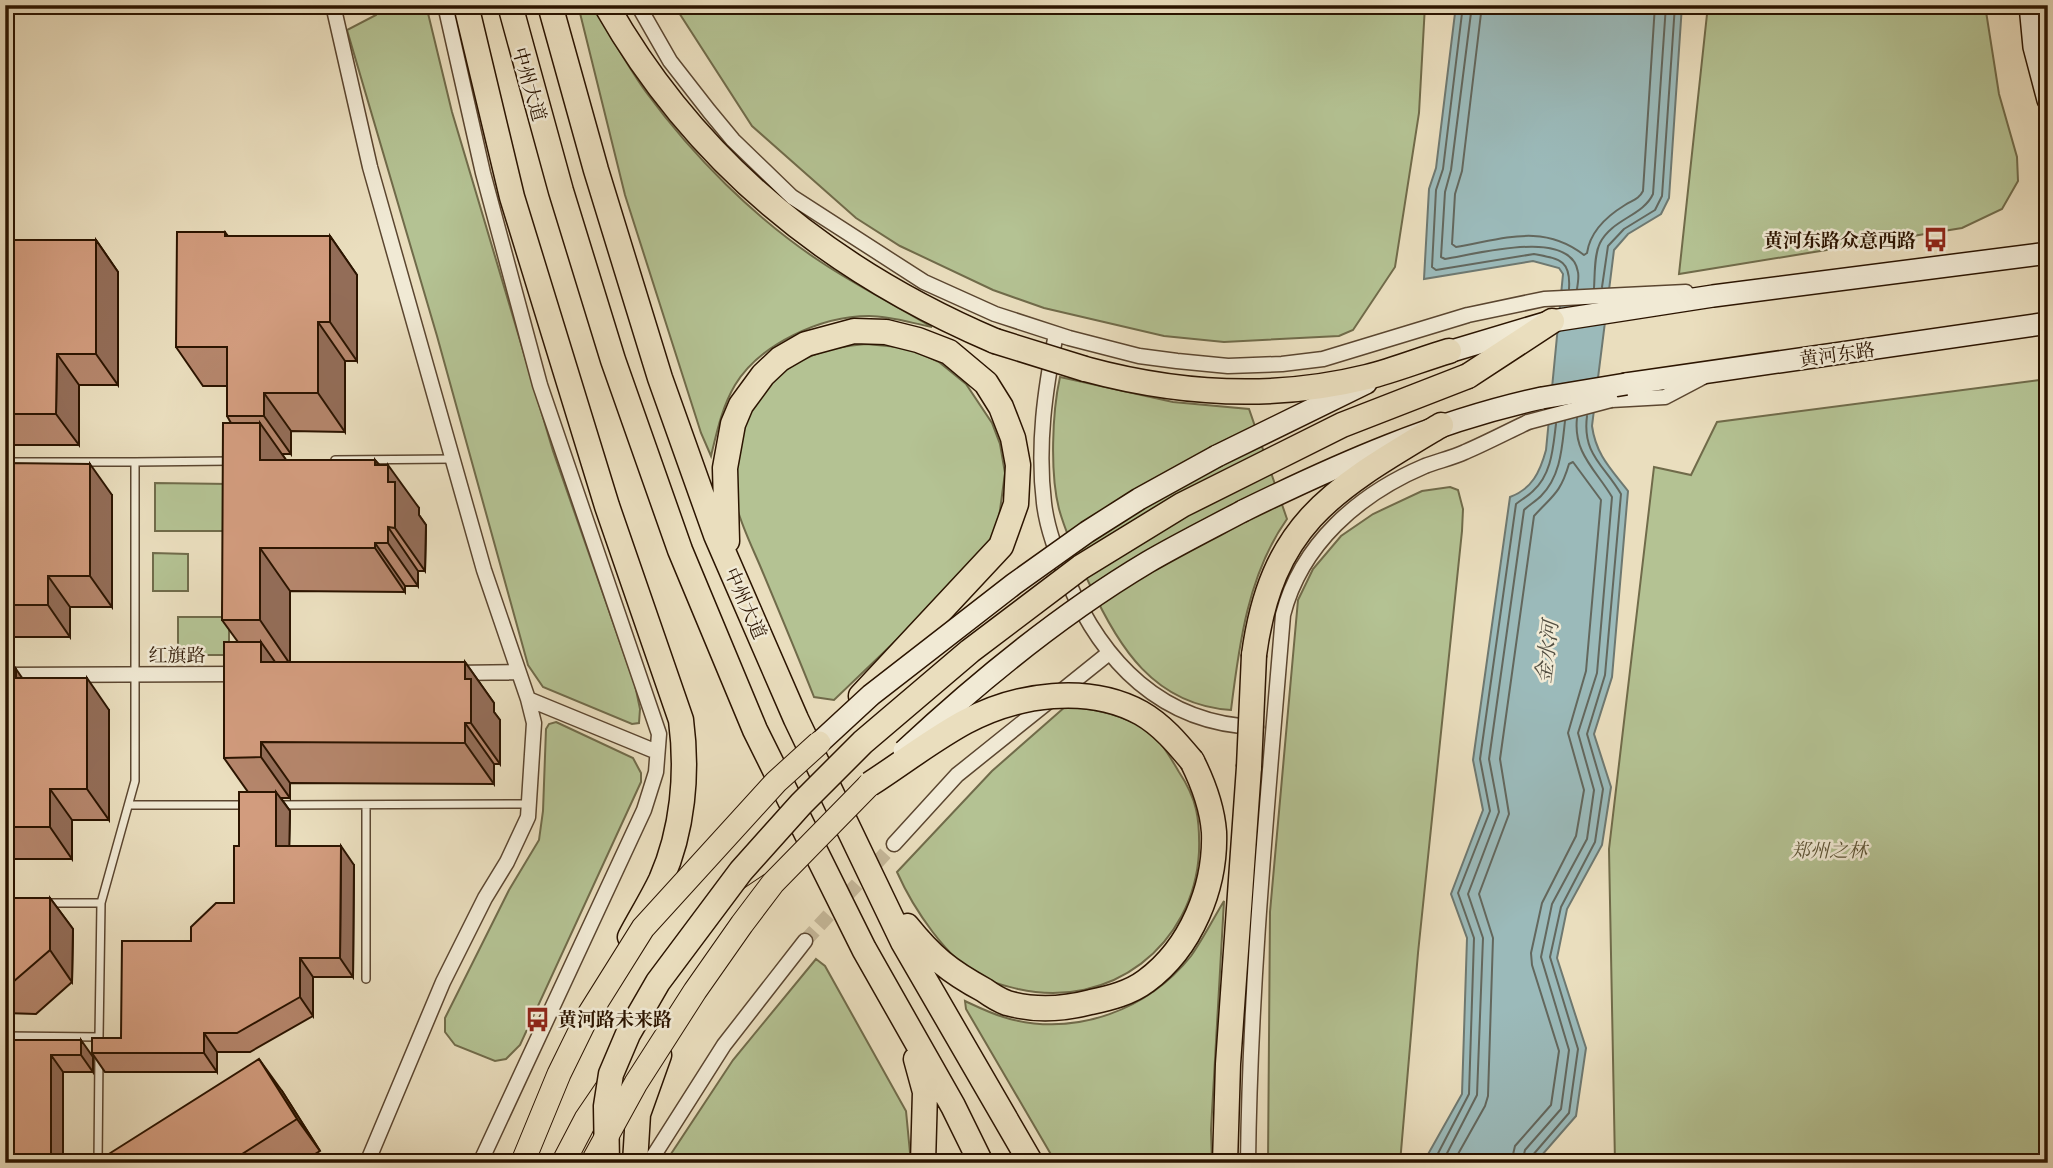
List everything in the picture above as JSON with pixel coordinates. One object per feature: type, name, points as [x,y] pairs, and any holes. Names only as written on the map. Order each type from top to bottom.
[{"type":"highway","points":[[466,5],[512,197],[607,506],[672,688],[681,720],[686,755],[679,821],[661,878],[586,1020]]},
{"type":"highway","name":"中州大道","points":[[510,5],[561,191],[613,360],[680,550],[755,730],[864,950],[953,1106],[981,1163]]},
{"type":"highway","name":"中州大道","points":[[550,5],[600,183],[660,378],[716,535],[796,719],[902,942],[1031,1163]]},
{"type":"highway","points":[[606,5],[675,106],[749,186],[846,263],[887,289],[995,341],[1126,380],[1171,388],[1254,393],[1367,377],[1449,351]]},
{"type":"highway","points":[[607,1163],[606,1106],[611,1074],[628,1034],[658,982],[741,871],[801,804],[863,743],[970,651],[1081,567],[1182,505],[1342,425],[1468,376],[1548,310]]},
{"type":"highway","points":[[730,566],[725,521],[725,468],[733,424],[752,388],[780,359],[806,344],[836,334],[853,331],[886,332],[949,352],[985,383],[1001,407],[1013,438],[1018,466],[1016,504],[1001,546],[819,743]]},
{"type":"highway","points":[[1225,1163],[1228,1064],[1258,626],[1275,571],[1288,546],[1314,512],[1362,473],[1441,425]]},
{"type":"highway","points":[[870,784],[966,722],[1005,706],[1040,698],[1086,696],[1120,703],[1144,715],[1172,737],[1192,761],[1207,792],[1214,831],[1212,864],[1206,895],[1191,928],[1172,957],[1145,982],[1118,996],[1082,1004],[1042,1009],[1005,1002],[953,973],[930,954],[878,891]]},
{"type":"highway","points":[[905,1021],[925,1092],[923,1163]]},
{"type":"highway","points":[[635,1163],[638,1114],[665,1038]]},
{"type":"main road","points":[[2030,5],[2034,47],[2048,100]]},
{"type":"main road","points":[[523,1162],[559,1074],[586,1020],[643,928],[776,782],[872,695],[1014,584],[1139,499],[1217,456],[1385,375],[1548,310],[1760,290],[2048,253]]},
{"type":"main road","name":"黄河东路","points":[[870,784],[986,677],[1058,621],[1149,561],[1341,463],[1441,425],[1542,398],[2048,323]]},
{"type":"main road","points":[[592,1163],[636,1083],[695,991],[773,883],[870,784]]},
{"type":"main road","points":[[563,1163],[586,1119],[724,916],[773,883]]},
{"type":"street","points":[[333,5],[370,167],[484,570],[534,723],[528,817],[443,982],[367,1163]]},
{"type":"street","points":[[445,5],[483,173],[540,385],[659,734],[656,772],[644,810],[480,1163]]},
{"type":"street","points":[[638,5],[670,61],[709,111],[733,140],[792,197],[924,282],[995,314],[1056,334],[1139,356],[1228,366],[1323,359],[1468,315],[1548,310]]},
{"type":"street","points":[[1056,334],[1041,425],[1044,505],[1055,548],[1077,601],[1094,633],[1109,653],[1140,683],[1158,697],[1189,714],[1229,726],[1273,727]]},
{"type":"street","points":[[1248,1163],[1249,1062],[1283,615],[1287,600],[1308,556],[1334,525],[1375,492],[1425,466],[1464,453],[1528,422],[1612,400],[1665,397],[1714,372]]},
{"type":"street","points":[[894,844],[957,775],[1109,653]]},
{"type":"street","points":[[434,673],[518,673]]},
{"type":"street","name":"红旗路","points":[[5,675],[252,674]]},
{"type":"street","points":[[528,699],[657,752]]},
{"type":"street","points":[[649,1163],[724,1045],[806,941]]},
{"type":"lane","points":[[328,460],[453,459]]},
{"type":"lane","points":[[5,462],[246,461]]},
{"type":"lane","points":[[98,1163],[101,903],[135,781],[135,462]]},
{"type":"lane","points":[[366,804],[366,979]]},
{"type":"lane","points":[[268,805],[528,804]]},
{"type":"lane","points":[[129,805],[254,805]]},
{"type":"lane","points":[[33,903],[101,903]]},
{"type":"lane","points":[[5,1036],[99,1037]]},
{"type":"green space","points":[[380,5],[426,5],[452,112],[553,451],[635,685],[640,709],[639,723],[632,724],[543,687],[528,665],[437,336],[347,30],[376,15]]},
{"type":"green space","points":[[578,5],[592,5],[632,71],[664,116],[704,162],[749,206],[821,262],[932,327],[885,317],[850,317],[793,335],[760,357],[735,385],[723,411],[711,456],[701,433],[625,195]]},
{"type":"green space","points":[[674,5],[1425,5],[1419,113],[1395,267],[1353,330],[1339,336],[1224,342],[1164,336],[1044,308],[993,290],[900,246],[856,218],[752,126]]},
{"type":"green space","points":[[1708,5],[1985,5],[1999,94],[2017,157],[2018,181],[2002,209],[1962,228],[1679,274]]},
{"type":"green space","points":[[866,344],[909,348],[939,362],[966,384],[992,423],[1000,444],[1005,473],[998,525],[978,562],[834,700],[814,697],[742,524],[736,504],[736,480],[740,443],[747,419],[758,397],[774,380],[792,366],[814,355]]},
{"type":"green space","points":[[1060,377],[1173,402],[1249,409],[1287,519],[1274,540],[1254,586],[1242,636],[1231,710],[1204,706],[1180,697],[1160,684],[1142,669],[1126,650],[1100,607],[1069,537],[1056,495],[1053,443]]},
{"type":"green space","name":"郑州之林","points":[[2048,379],[2048,1163],[1615,1163],[1609,849],[1654,467],[1691,475],[1717,422]]},
{"type":"green space","points":[[155,483],[230,484],[230,531],[155,531]]},
{"type":"green space","points":[[1450,487],[1458,490],[1463,509],[1462,531],[1418,953],[1400,1163],[1268,1163],[1270,912],[1298,600],[1313,569],[1341,536],[1373,514],[1422,491]]},
{"type":"green space","points":[[153,553],[188,554],[188,591],[153,591]]},
{"type":"green space","points":[[178,617],[229,617],[229,655],[178,655]]},
{"type":"green space","points":[[1066,706],[1121,717],[1155,737],[1194,800],[1199,829],[1199,852],[1194,886],[1182,916],[1164,942],[1141,964],[1114,980],[1084,990],[1052,993],[1000,985],[970,970],[932,932],[897,872],[992,771]]},
{"type":"green space","points":[[556,722],[633,758],[641,773],[641,782],[520,1045],[506,1059],[495,1061],[455,1045],[445,1032],[445,1018],[509,890],[539,840],[543,811],[546,729],[549,724]]},
{"type":"green space","points":[[1224,901],[1211,1130],[1212,1163],[1056,1163],[966,1009],[965,1001],[1004,1017],[1035,1023],[1085,1021],[1110,1014],[1154,991],[1174,975],[1191,956]]},
{"type":"green space","points":[[816,959],[825,966],[906,1111],[911,1163],[665,1163],[733,1060]]},
{"type":"water","name":"金水河","points":[[1456,5],[1682,5],[1669,198],[1661,214],[1628,234],[1614,250],[1592,426],[1601,454],[1628,491],[1612,677],[1594,734],[1611,787],[1602,845],[1567,909],[1557,958],[1586,1048],[1576,1116],[1535,1163],[1426,1163],[1427,1156],[1462,1094],[1467,938],[1451,894],[1483,810],[1473,760],[1510,497],[1518,494],[1534,479],[1546,450],[1563,274],[1559,268],[1533,261],[1424,279],[1429,189],[1436,168]]},
{"type":"building","points":[[177,232],[225,232],[225,236],[330,236],[330,322],[318,322],[318,393],[264,393],[264,416],[227,416],[227,347],[176,347]]},
{"type":"building","points":[[5,240],[96,240],[96,354],[57,354],[56,414],[5,414]]},
{"type":"building","points":[[223,423],[260,423],[260,460],[375,460],[375,465],[388,465],[388,482],[395,482],[395,528],[388,527],[388,543],[375,543],[375,548],[260,548],[260,620],[222,620]]},
{"type":"building","points":[[5,463],[90,464],[90,576],[48,576],[48,605],[5,605]]},
{"type":"building","points":[[224,642],[261,642],[261,662],[465,662],[465,679],[471,679],[471,723],[465,723],[465,743],[261,742],[261,757],[224,758]]},
{"type":"building","points":[[5,669],[16,669],[16,678],[87,678],[87,789],[50,789],[50,827],[5,827]]},
{"type":"building","points":[[239,792],[276,792],[276,846],[341,846],[340,958],[300,958],[300,997],[237,1033],[204,1033],[204,1053],[92,1053],[92,1038],[121,1038],[122,941],[191,941],[191,927],[216,903],[234,903],[234,846],[239,846]]},
{"type":"building","points":[[5,898],[50,898],[50,950],[13,982],[5,982]]},
{"type":"building","points":[[5,1040],[81,1040],[81,1055],[51,1055],[51,1163],[5,1163]]},
{"type":"building","points":[[259,1059],[297,1119],[228,1163],[107,1163],[104,1157]]},
{"type":"tunnel","points":[[805,941],[894,844]]},
{"type":"place","name":"黄河东路众意西路","points":[[1936,240]]},
{"type":"place","name":"黄河路未来路","points":[[538,1019]]}]
